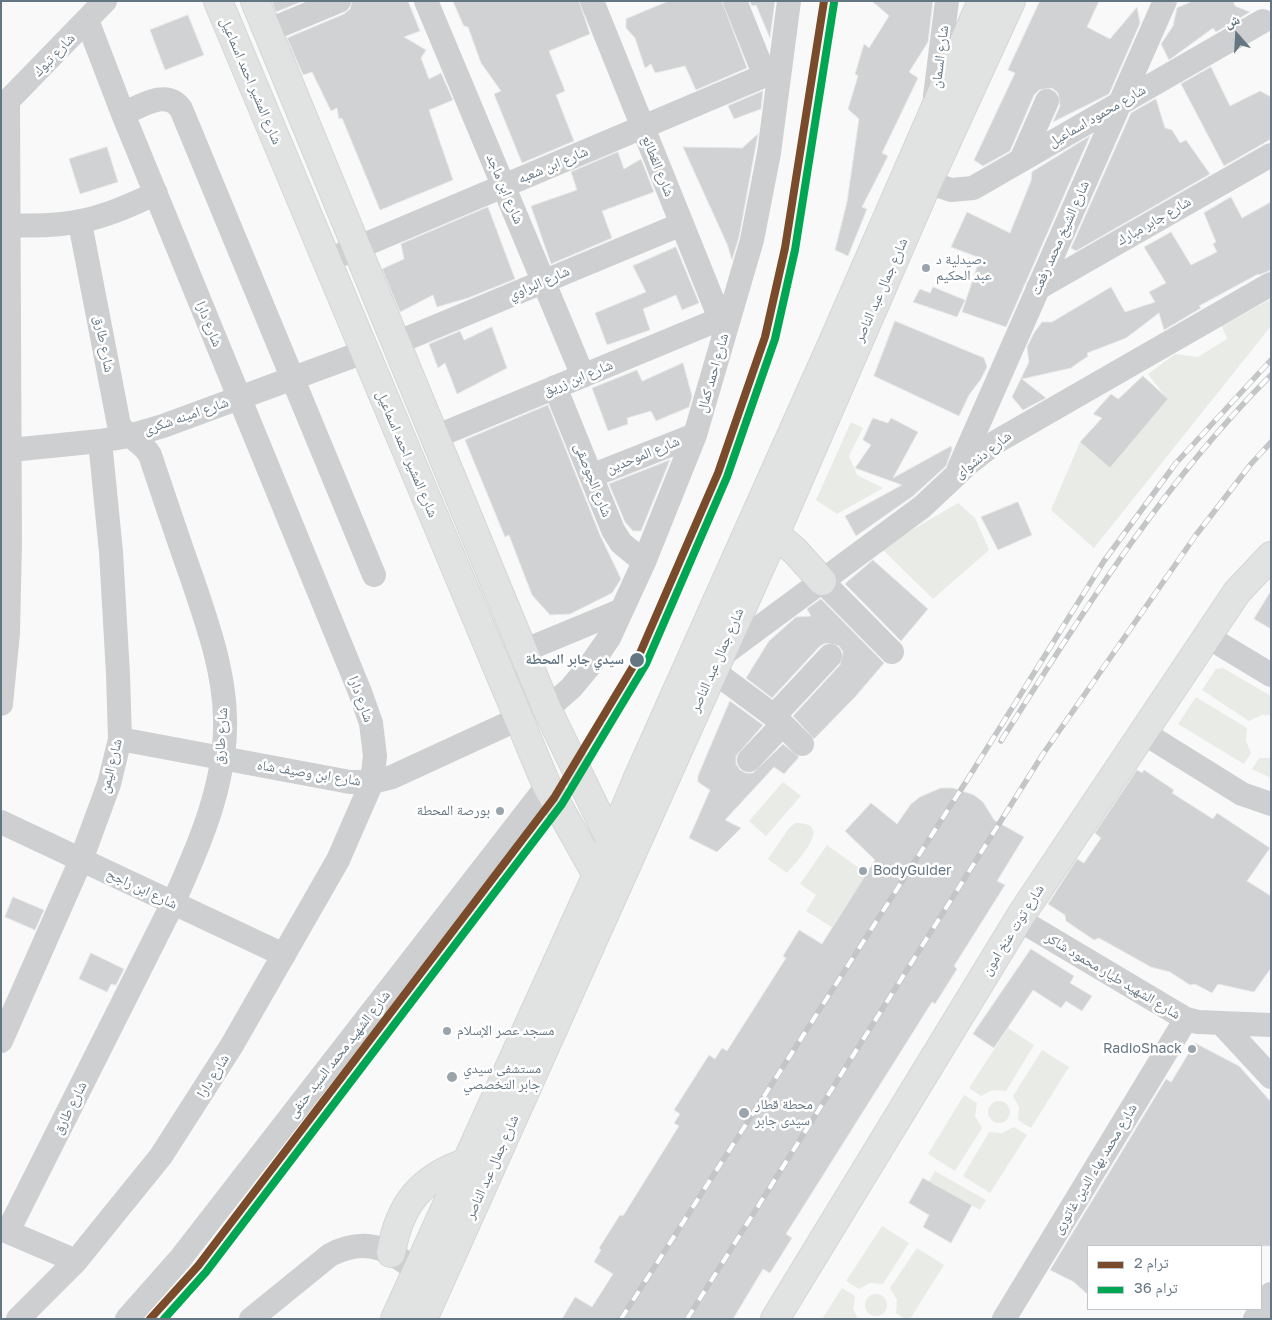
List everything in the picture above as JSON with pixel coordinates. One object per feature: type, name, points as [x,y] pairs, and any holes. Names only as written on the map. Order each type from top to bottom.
[{"type":"main road","name":"شارع المشير احمد اسماعيل","points":[[218,1],[547,786],[611,901]]},
{"type":"main road","points":[[255,1],[547,709],[620,852]]},
{"type":"main road","name":"شارع جمال عبد الناصر","points":[[395,1319],[428,1280],[611,901],[620,852],[642,771],[982,1]]},
{"type":"main road","name":"شارع جمال عبد الناصر","points":[[423,1319],[428,1280],[468,1162],[568,935],[597,876],[620,852],[715,664],[775,534],[928,182],[1011,1]]},
{"type":"main road","points":[[775,534],[795,551],[822,580]]},
{"type":"main road","name":"شارع توت عنخ امون","points":[[775,1319],[1018,919],[1247,580],[1271,556]]},
{"type":"main road","points":[[391,1252],[400,1218],[409,1202],[435,1177],[468,1162]]},
{"type":"street","name":"شارع تبوك","points":[[5,105],[105,1]]},
{"type":"street","points":[[267,31],[339,1]]},
{"type":"street","name":"شارع ابن ماجد","points":[[426,1],[583,376]]},
{"type":"street","name":"شارع القطائع","points":[[592,1],[723,325]]},
{"type":"street","points":[[735,1],[773,72]]},
{"type":"street","name":"شارع احمد كمال","points":[[547,709],[571,688],[592,664],[609,638],[644,562],[694,435],[723,325],[752,240],[769,153],[773,72],[789,1]]},
{"type":"street","name":"شارع السمان","points":[[933,112],[947,1]]},
{"type":"street","name":"شارع الشيخ محمد رفعت","points":[[956,475],[1165,1]]},
{"type":"street","name":"شارع محمود اسماعيل","points":[[928,182],[951,190],[966,190],[1022,160],[1265,18]]},
{"type":"street","name":"شارع دارا","points":[[18,1319],[76,1261],[162,1156],[232,1045],[338,860],[372,782],[375,756],[371,723],[123,114],[87,20]]},
{"type":"street","name":"شارع ابن شعبه","points":[[326,260],[773,72]]},
{"type":"street","points":[[123,114],[163,98],[174,101],[181,109],[374,575]]},
{"type":"street","points":[[1022,160],[1047,101]]},
{"type":"street","points":[[1,704],[8,633],[5,451],[9,225],[5,105]]},
{"type":"street","name":"شارع جابر مبارك","points":[[1038,288],[1271,155]]},
{"type":"street","points":[[9,225],[45,227],[80,223],[119,212],[156,194]]},
{"type":"street","name":"شارع طارق","points":[[4,1230],[173,903],[194,856],[210,808],[222,758],[225,719],[222,680],[213,642],[150,455],[145,447],[129,436],[119,425],[80,223]]},
{"type":"street","name":"شارع البراوي","points":[[396,343],[682,224]]},
{"type":"street","name":"شارع دنشواى","points":[[715,664],[822,580],[922,507],[982,452],[1011,432],[1271,284]]},
{"type":"street","name":"شارع ابن زريق","points":[[435,437],[583,376],[723,325]]},
{"type":"street","name":"شارع امينه شكرى","points":[[5,451],[129,436],[364,352]]},
{"type":"street","name":"شارع الجوصقى","points":[[555,387],[613,530],[621,543],[644,562]]},
{"type":"street","name":"شارع الموحدين","points":[[591,476],[694,435]]},
{"type":"street","name":"شارع اليمن","points":[[1,1041],[81,860],[109,784],[120,739],[111,552],[100,440]]},
{"type":"street","points":[[822,580],[892,652]]},
{"type":"street","points":[[523,651],[622,610]]},
{"type":"street","points":[[1208,637],[1271,675]]},
{"type":"street","points":[[749,760],[778,720],[830,656]]},
{"type":"street","points":[[715,664],[802,744]]},
{"type":"street","name":"شارع ابن وصيف شاه","points":[[120,739],[350,782],[372,782],[392,777],[518,719]]},
{"type":"street","points":[[1144,733],[1242,794],[1271,804]]},
{"type":"street","name":"شارع الشهيد محمد السيد حنفى","points":[[127,1319],[180,1259],[547,786]]},
{"type":"street","name":"شارع ابن راجح","points":[[1,822],[284,955]]},
{"type":"street","name":"شارع الشهيد طيار محمود شاكر","points":[[1018,919],[1186,1019],[1198,1022],[1271,1026]]},
{"type":"street","name":"شارع محمد بهاء الدين غاتورى","points":[[1004,1319],[1186,1019]]},
{"type":"street","points":[[1222,1022],[1271,1077]]},
{"type":"street","points":[[4,1230],[76,1261]]},
{"type":"street","points":[[252,1319],[330,1254],[344,1247],[360,1244],[376,1246],[391,1252],[428,1280]]},
{"type":"street","points":[[1262,1308],[1271,1294]]},
{"type":"shaded area","points":[[1271,299],[1271,326],[1094,548],[1051,510],[1080,442],[1110,468],[1167,399],[1148,374],[1175,354],[1198,357],[1227,339],[1222,326]]},
{"type":"shaded area","points":[[851,422],[863,428],[849,456],[857,475],[883,488],[837,514],[816,500]]},
{"type":"shaded area","points":[[958,503],[975,518],[989,550],[933,599],[881,548]]},
{"type":"shaded area","points":[[1223,668],[1271,696],[1271,715],[1262,715],[1249,721],[1202,690],[1216,669]]},
{"type":"shaded area","points":[[1196,697],[1247,728],[1246,741],[1251,753],[1244,764],[1178,724]]},
{"type":"shaded area","points":[[1259,758],[1271,758],[1271,778],[1252,769]]},
{"type":"shaded area","points":[[783,782],[801,796],[766,836],[749,821]]},
{"type":"shaded area","points":[[795,823],[807,824],[812,829],[813,835],[805,852],[787,873],[768,859],[789,828]]},
{"type":"shaded area","points":[[827,845],[867,874],[833,928],[806,911],[816,895],[800,884]]},
{"type":"shaded area","points":[[1008,1028],[1034,1045],[1006,1091],[993,1090],[981,1096],[969,1088]]},
{"type":"shaded area","points":[[1042,1050],[1069,1067],[1031,1128],[1018,1120],[1019,1107],[1013,1096]]},
{"type":"shaded area","points":[[964,1095],[977,1103],[975,1116],[982,1128],[955,1171],[928,1154]]},
{"type":"shaded area","points":[[999,1101],[1007,1104],[1010,1112],[1007,1120],[999,1123],[991,1120],[988,1112],[991,1104]]},
{"type":"shaded area","points":[[1014,1127],[1027,1135],[990,1193],[963,1176],[989,1132],[1002,1133]]},
{"type":"shaded area","points":[[935,1171],[986,1200],[980,1210],[929,1181]]},
{"type":"shaded area","points":[[882,1226],[909,1243],[883,1284],[870,1283],[859,1289],[846,1281]]},
{"type":"shaded area","points":[[917,1248],[944,1265],[910,1319],[905,1319],[896,1313],[897,1300],[890,1288]]},
{"type":"shaded area","points":[[842,1288],[855,1296],[853,1309],[858,1319],[822,1319]]},
{"type":"shaded area","points":[[876,1294],[884,1297],[887,1305],[884,1313],[876,1316],[868,1313],[865,1305],[868,1297]]},
{"type":"building","points":[[272,1],[303,1],[276,12]]},
{"type":"building","points":[[352,1],[408,1],[420,31],[404,37],[426,50],[421,58],[429,79],[441,73],[453,100],[429,110],[453,180],[380,210],[342,118],[339,119],[337,108],[331,111],[312,72],[303,75],[287,38],[344,14],[350,9]]},
{"type":"building","points":[[453,1],[579,1],[590,34],[549,51],[565,91],[556,95],[574,141],[522,163],[494,94],[501,91],[481,63],[468,27],[464,26]]},
{"type":"building","points":[[669,1],[722,1],[747,68],[696,90],[685,66],[655,73],[651,64],[645,68],[635,38],[626,28],[626,19]]},
{"type":"building","points":[[750,1],[775,1],[770,38],[756,5],[752,6]]},
{"type":"building","points":[[872,1],[933,1],[928,42],[909,72],[918,78],[882,153],[888,156],[862,207],[867,209],[848,256],[835,250],[847,202],[859,119],[848,109],[858,76],[855,74],[864,44],[869,48],[889,16]]},
{"type":"building","points":[[1040,1],[1099,1],[1087,27],[1110,39],[1137,7],[1140,23],[1109,94],[1053,122],[1060,106],[1058,93],[1052,88],[1039,90],[1034,95],[1010,151],[983,166],[974,160],[1015,73],[1008,70]]},
{"type":"building","points":[[1193,1],[1233,1],[1235,6],[1250,12],[1216,32],[1213,28],[1169,60],[1161,44],[1173,26],[1177,8]]},
{"type":"building","points":[[188,15],[204,55],[165,70],[150,30]]},
{"type":"building","points":[[1211,67],[1230,106],[1260,91],[1271,97],[1271,139],[1224,166],[1181,84]]},
{"type":"building","points":[[763,91],[761,109],[734,119],[728,106]]},
{"type":"building","points":[[1156,99],[1165,128],[1172,130],[1180,143],[1186,140],[1210,174],[1076,251],[1071,248],[1131,113]]},
{"type":"building","points":[[758,134],[739,237],[732,260],[727,244],[683,147],[742,148]]},
{"type":"building","points":[[1090,136],[1006,327],[962,312],[980,258],[951,247],[967,212],[1010,233],[1031,181],[1032,172]]},
{"type":"building","points":[[107,147],[118,182],[80,194],[69,159]]},
{"type":"building","points":[[618,152],[624,169],[641,159],[654,192],[602,211],[612,238],[551,264],[531,206],[577,190],[571,172]]},
{"type":"building","points":[[1231,197],[1242,218],[1271,202],[1271,270],[1258,274],[1199,306],[1201,308],[1164,330],[1159,313],[1126,338],[1087,353],[1088,356],[1071,368],[1022,379],[1046,398],[1023,410],[1012,397],[1029,362],[1027,347],[1042,322],[1052,322],[1111,287],[1125,312],[1155,302],[1149,292],[1166,283],[1144,247],[1171,232],[1191,265],[1217,252],[1213,244],[1216,242],[1204,213]]},
{"type":"building","points":[[488,207],[515,279],[468,298],[437,307],[433,295],[400,312],[382,269],[404,259],[401,244]]},
{"type":"building","points":[[676,247],[699,303],[682,310],[676,295],[643,309],[650,330],[607,345],[595,313],[646,292],[633,266]]},
{"type":"building","points":[[933,287],[965,300],[957,317],[913,302],[920,289],[930,293]]},
{"type":"building","points":[[895,321],[984,358],[987,367],[969,395],[959,416],[874,376]]},
{"type":"building","points":[[492,327],[507,368],[457,394],[445,363],[438,368],[429,344],[460,331],[464,340]]},
{"type":"building","points":[[683,363],[692,396],[689,407],[656,421],[651,411],[627,418],[628,424],[608,431],[592,388],[637,370],[642,381]]},
{"type":"building","points":[[1143,376],[1168,399],[1110,468],[1080,442],[1102,418],[1093,414],[1111,394],[1118,399]]},
{"type":"building","points":[[548,405],[600,535],[621,579],[612,593],[570,614],[550,615],[532,595],[509,535],[505,537],[465,440]]},
{"type":"building","points":[[873,418],[888,423],[891,418],[918,432],[893,478],[951,446],[952,449],[946,466],[913,496],[856,536],[845,516],[902,485],[855,468],[871,445],[863,440]]},
{"type":"building","points":[[670,460],[641,531],[633,531],[625,522],[609,484]]},
{"type":"building","points":[[1018,502],[1032,535],[998,550],[981,517]]},
{"type":"building","points":[[873,560],[928,609],[901,641],[845,584]]},
{"type":"building","points":[[1271,591],[1271,629],[1254,619]]},
{"type":"building","points":[[821,599],[884,663],[855,697],[814,739],[793,716],[840,665],[843,652],[839,646],[826,643],[820,646],[772,698],[746,678],[769,641],[796,617],[811,616],[807,609]]},
{"type":"building","points":[[730,701],[763,725],[736,756],[736,764],[740,770],[746,773],[753,773],[783,744],[799,757],[784,774],[774,767],[725,820],[741,828],[717,852],[689,838],[710,790],[698,782],[698,776]]},
{"type":"building","points":[[1137,770],[1142,773],[1144,770],[1174,790],[1172,793],[1213,819],[1217,813],[1270,848],[1247,881],[1271,896],[1271,968],[1254,992],[1218,984],[1212,993],[1195,984],[1190,985],[1170,972],[1151,967],[1099,938],[1094,940],[1066,921],[1065,915],[1048,904],[1077,859],[1084,863],[1101,838],[1095,833]]},
{"type":"building","name":"محطة قطار سيدى جابر","points":[[941,788],[953,788],[974,795],[983,802],[994,820],[1024,837],[997,881],[1005,885],[954,966],[957,969],[935,1004],[932,1002],[786,1234],[792,1238],[770,1273],[763,1269],[733,1319],[562,1319],[575,1297],[592,1307],[613,1274],[594,1262],[601,1250],[599,1248],[620,1215],[623,1216],[679,1126],[674,1123],[680,1114],[674,1110],[709,1055],[715,1059],[722,1048],[727,1051],[786,958],[783,956],[799,930],[822,944],[875,860],[845,831],[871,803],[897,824],[911,804],[920,797]]},
{"type":"building","points":[[13,897],[44,910],[35,930],[5,917]]},
{"type":"building","points":[[1031,949],[1074,976],[1070,983],[1092,996],[1082,1011],[1066,1001],[1061,1008],[1033,990],[994,1048],[973,1034]]},
{"type":"building","points":[[91,953],[124,969],[116,985],[111,984],[107,992],[79,979]]},
{"type":"building","points":[[1195,1043],[1239,1066],[1271,1102],[1271,1246],[1087,1245],[1087,1294],[1074,1282],[1050,1270],[1166,1079],[1171,1082]]},
{"type":"building","points":[[923,1178],[972,1205],[951,1243],[923,1227],[929,1215],[909,1203]]},
{"type":"railway","points":[[621,1319],[969,777],[1104,561],[1176,463],[1271,360]]},
{"type":"railway","points":[[1001,741],[1094,597],[1159,505],[1231,417],[1271,375]]},
{"type":"railway","points":[[687,1319],[1043,754],[1196,535],[1251,464],[1271,442]]},
{"type":"tram line","name":"2","points":[[150,1319],[198,1266],[554,798],[637,660],[718,473],[765,337],[785,248],[824,1]]},
{"type":"tram line","name":"36","points":[[164,1319],[206,1272],[562,804],[646,664],[727,477],[775,339],[795,250],[834,3]]},
{"type":"place","name":"صيدلية د. عبد الحكيم","points":[[926,268]]},
{"type":"place","name":"سيدي جابر المحطة","points":[[637,660]]},
{"type":"place","name":"بورصة المحطة","points":[[500,811]]},
{"type":"place","name":"BodyGuider","points":[[863,871]]},
{"type":"place","name":"مسجد عصر الإسلام","points":[[447,1031]]},
{"type":"place","name":"RadioShack","points":[[1192,1049]]},
{"type":"place","name":"مستشفى سيدي جابر التخصصي","points":[[452,1077]]},
{"type":"place","name":"محطة قطار سيدى جابر","points":[[744,1113]]}]
